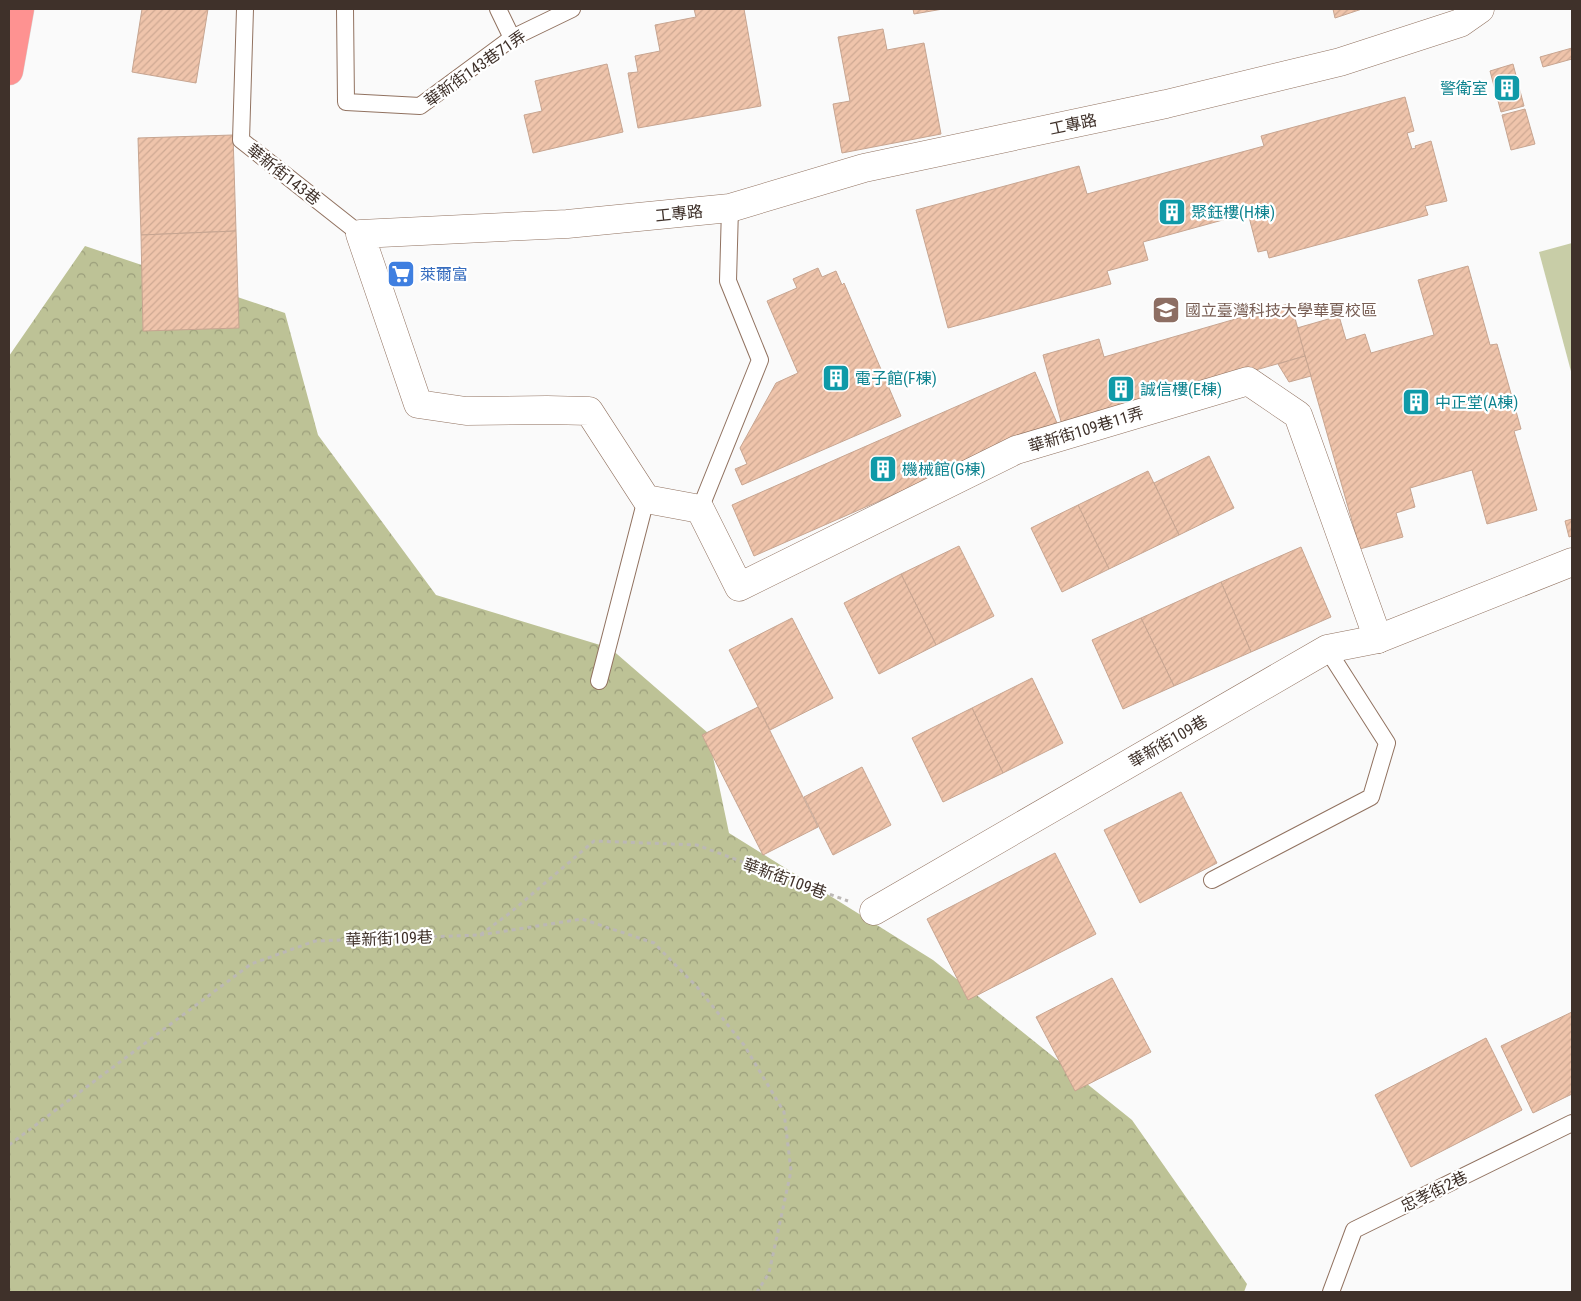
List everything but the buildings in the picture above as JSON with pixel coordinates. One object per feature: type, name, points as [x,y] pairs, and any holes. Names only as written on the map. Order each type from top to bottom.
[{"type":"highway","points":[[9,71],[20,9]]},
{"type":"street","name":"工專路","points":[[360,234],[567,224],[730,208],[864,168],[1166,104],[1340,62],[1460,23],[1480,9]]},
{"type":"street","points":[[360,234],[418,404],[466,411],[590,411],[646,499],[700,509]]},
{"type":"street","name":"華新街109巷11弄","points":[[700,509],[739,587],[1016,450],[1248,381],[1298,414],[1378,639]]},
{"type":"street","name":"華新街109巷","points":[[874,910],[1327,649],[1378,639],[1572,562]]},
{"type":"lane","name":"華新街143巷","points":[[245,9],[241,140],[360,234]]},
{"type":"lane","name":"華新街143巷71弄","points":[[345,9],[346,102],[420,106],[512,38],[572,9]]},
{"type":"lane","points":[[498,9],[512,38]]},
{"type":"lane","points":[[700,509],[760,360],[728,282],[730,208]]},
{"type":"lane","points":[[599,681],[646,499]]},
{"type":"lane","points":[[1212,880],[1372,798],[1387,743],[1327,649]]},
{"type":"lane","name":"忠孝街2巷","points":[[1331,1292],[1354,1230],[1572,1123]]},
{"type":"path","name":"華新街109巷","points":[[9,1145],[251,964],[315,941],[480,935],[510,913],[594,841],[696,845],[874,910]]},
{"type":"path","points":[[480,935],[582,919],[654,943],[697,986],[744,1045],[784,1112],[791,1171],[769,1273],[757,1292]]},
{"type":"green space","points":[[1572,243],[1572,375],[1539,252]]},
{"type":"green space","points":[[85,246],[285,313],[318,435],[436,595],[610,648],[708,733],[729,833],[933,960],[1132,1120],[1247,1284],[1244,1292],[9,1292],[9,356]]},
{"type":"place","name":"警衛室","points":[[1507,88]]},
{"type":"place","name":"聚鈺樓(H棟)","points":[[1172,212]]},
{"type":"place","name":"萊爾富","points":[[401,274]]},
{"type":"place","name":"國立臺灣科技大學華夏校區","points":[[1166,310]]},
{"type":"place","name":"電子館(F棟)","points":[[836,378]]},
{"type":"place","name":"誠信樓(E棟)","points":[[1121,389]]},
{"type":"place","name":"中正堂(A棟)","points":[[1416,402]]},
{"type":"place","name":"機械館(G棟)","points":[[883,469]]}]
